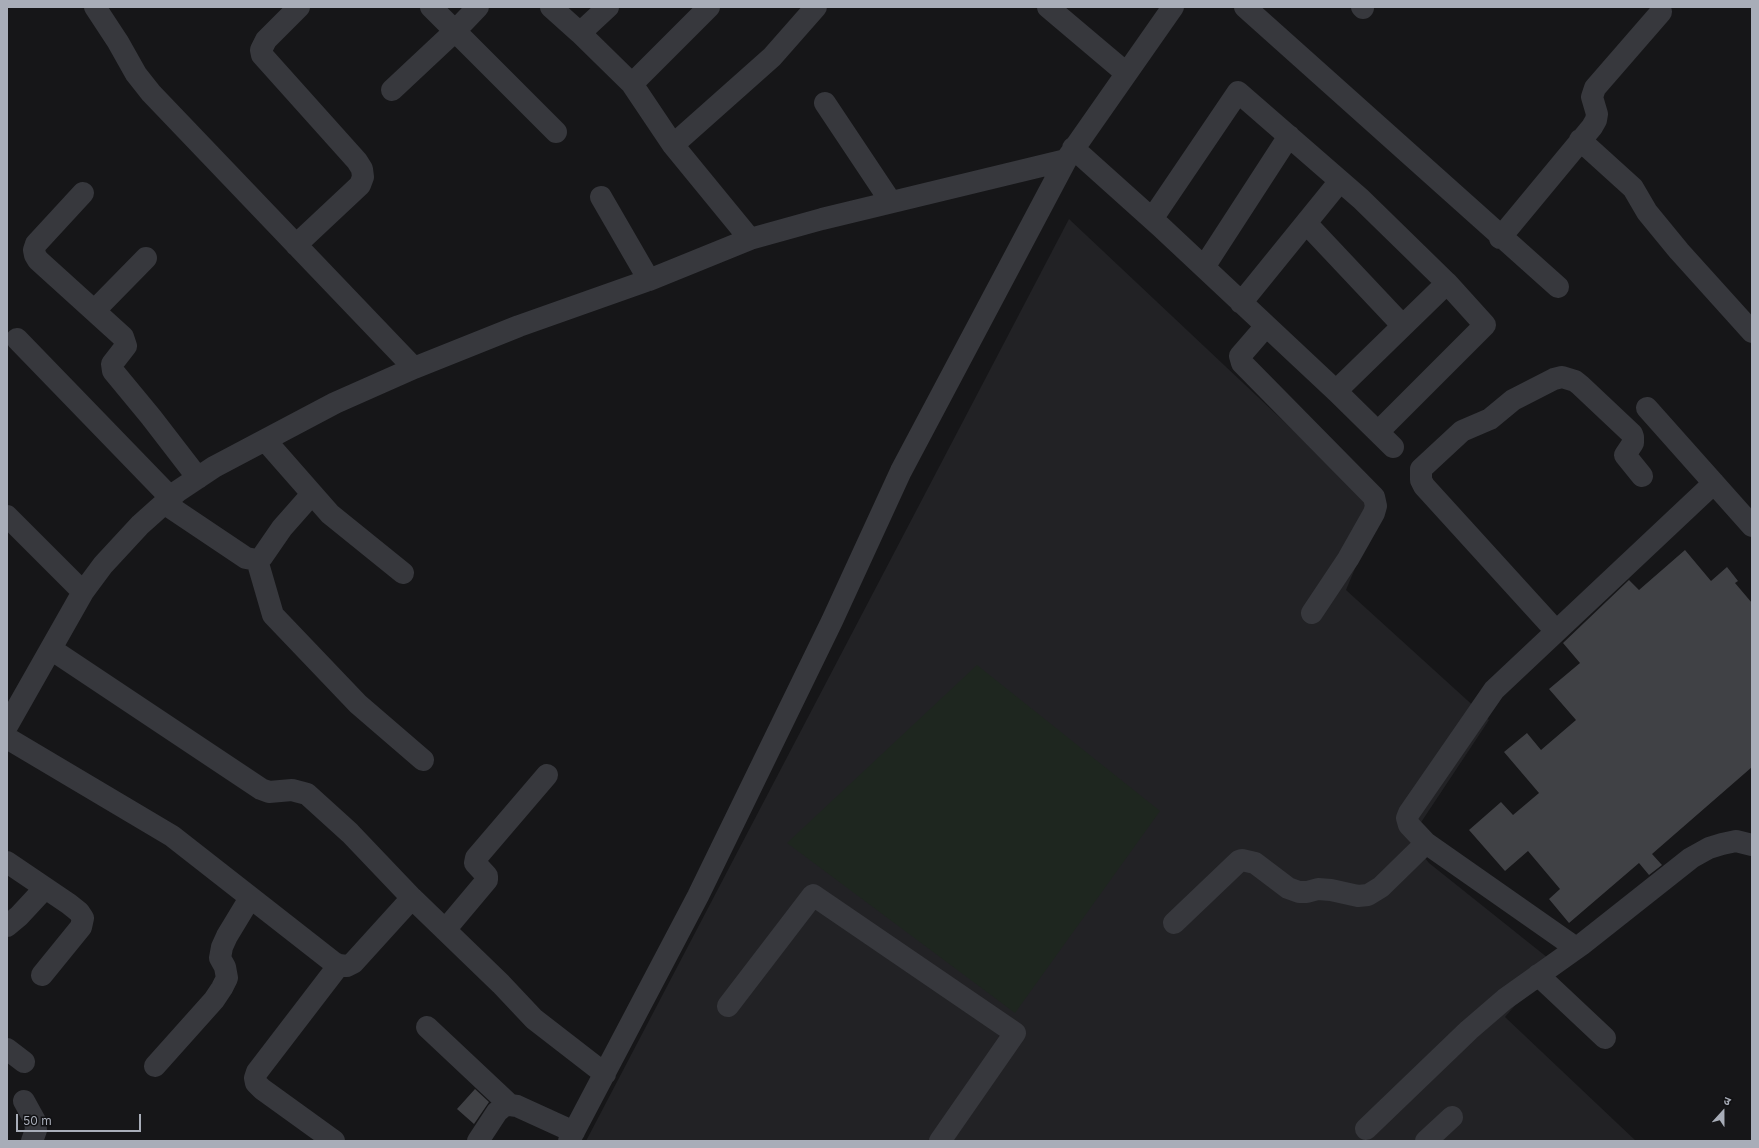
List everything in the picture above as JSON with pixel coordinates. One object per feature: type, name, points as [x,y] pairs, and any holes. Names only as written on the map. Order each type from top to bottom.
[{"type":"street","points":[[95,7],[118,42],[136,74],[151,93],[414,368]]},
{"type":"street","points":[[296,245],[360,185],[362,177],[362,169],[357,161],[262,55],[261,50],[266,40],[299,7]]},
{"type":"street","points":[[431,7],[556,132]]},
{"type":"street","points":[[392,90],[455,31],[478,7]]},
{"type":"street","points":[[551,7],[632,84],[673,146],[750,239]]},
{"type":"street","points":[[580,33],[608,7]]},
{"type":"street","points":[[632,84],[709,7]]},
{"type":"street","points":[[673,146],[772,57],[816,7]]},
{"type":"street","points":[[1048,7],[1126,73]]},
{"type":"street","points":[[478,1141],[497,1112],[504,1106],[510,1105],[517,1106],[571,1137],[698,896],[832,621],[901,471],[1069,154],[1173,7]]},
{"type":"street","points":[[1245,7],[1500,238],[1558,287]]},
{"type":"street","points":[[1500,238],[1596,120],[1597,114],[1592,97],[1595,88],[1661,12]]},
{"type":"street","points":[[1152,219],[1238,92],[1340,181],[1447,283],[1485,325],[1378,432]]},
{"type":"street","points":[[826,103],[891,202]]},
{"type":"street","points":[[1204,268],[1289,136]]},
{"type":"street","points":[[1580,140],[1634,188],[1647,212],[1679,251],[1752,332]]},
{"type":"street","points":[[7,726],[83,592],[103,565],[140,525],[168,500],[214,466],[335,403],[414,368],[519,326],[649,280],[750,239],[1069,154]]},
{"type":"street","points":[[1069,154],[1152,219],[1336,391],[1393,447]]},
{"type":"street","points":[[1241,302],[1340,181]]},
{"type":"street","points":[[84,193],[36,244],[34,250],[38,260],[119,332],[125,341],[126,346],[112,364],[115,375],[198,478]]},
{"type":"street","points":[[601,197],[649,280]]},
{"type":"street","points":[[1306,223],[1403,326]]},
{"type":"street","points":[[95,310],[146,258]]},
{"type":"street","points":[[1336,391],[1447,283]]},
{"type":"street","points":[[1266,326],[1240,356],[1242,364],[1370,492],[1376,506],[1374,513],[1348,560],[1312,612]]},
{"type":"street","points":[[17,339],[168,500],[246,558],[258,560],[262,557],[282,528],[312,494]]},
{"type":"street","points":[[1556,631],[1424,486],[1420,480],[1421,469],[1462,431],[1490,419],[1513,400],[1554,379],[1562,377],[1575,381],[1580,385],[1632,434],[1633,443],[1626,455],[1642,476]]},
{"type":"street","points":[[1647,408],[1752,526]]},
{"type":"street","points":[[265,440],[330,514],[403,574]]},
{"type":"street","points":[[1576,948],[1426,843],[1409,825],[1407,818],[1412,807],[1494,690],[1714,483]]},
{"type":"street","points":[[7,516],[83,592]]},
{"type":"street","points":[[258,560],[273,615],[358,704],[423,760]]},
{"type":"street","points":[[51,648],[261,789],[269,792],[292,790],[307,794],[350,833],[412,898],[501,984],[534,1019],[605,1074]]},
{"type":"street","points":[[7,738],[172,836],[250,898],[333,962],[339,965],[347,966],[353,963],[412,898]]},
{"type":"street","points":[[445,930],[487,880],[487,876],[475,863],[476,858],[547,775]]},
{"type":"street","points":[[1366,1129],[1505,998],[1576,948],[1691,858],[1709,848],[1736,841],[1752,845]]},
{"type":"street","points":[[1174,923],[1239,861],[1242,860],[1250,861],[1288,888],[1299,892],[1307,892],[1318,889],[1331,890],[1358,896],[1368,895],[1381,886],[1426,843]]},
{"type":"street","points":[[7,862],[79,912],[83,918],[83,923],[42,975]]},
{"type":"street","points":[[7,926],[19,916],[45,888]]},
{"type":"street","points":[[728,1006],[814,895],[1016,1033],[940,1141]]},
{"type":"street","points":[[155,1066],[214,1000],[222,988],[227,978],[225,967],[220,958],[222,947],[250,898]]},
{"type":"street","points":[[334,1141],[262,1089],[256,1083],[255,1078],[257,1072],[339,965]]},
{"type":"street","points":[[1538,975],[1605,1038]]},
{"type":"street","points":[[428,1027],[510,1105]]},
{"type":"street","points":[[7,1049],[24,1062]]},
{"type":"street","points":[[24,1101],[35,1121],[36,1130],[32,1141]]},
{"type":"street","points":[[1426,1141],[1452,1117]]},
{"type":"shaded area","points":[[1069,219],[1379,511],[1346,590],[1489,720],[1410,839],[1429,863],[1553,962],[1505,1017],[1636,1141],[586,1141]]},
{"type":"shaded area","points":[[977,665],[1160,811],[1015,1013],[787,843]]},
{"type":"building","points":[[1685,550],[1711,581],[1727,567],[1738,581],[1735,583],[1752,603],[1752,767],[1652,854],[1662,865],[1649,875],[1639,863],[1569,923],[1549,899],[1560,889],[1528,851],[1505,871],[1469,830],[1501,802],[1513,815],[1539,793],[1504,752],[1527,733],[1541,750],[1576,720],[1549,689],[1580,663],[1563,643],[1629,580],[1639,590]]},
{"type":"building","points":[[475,1089],[489,1102],[474,1124],[457,1109]]}]
